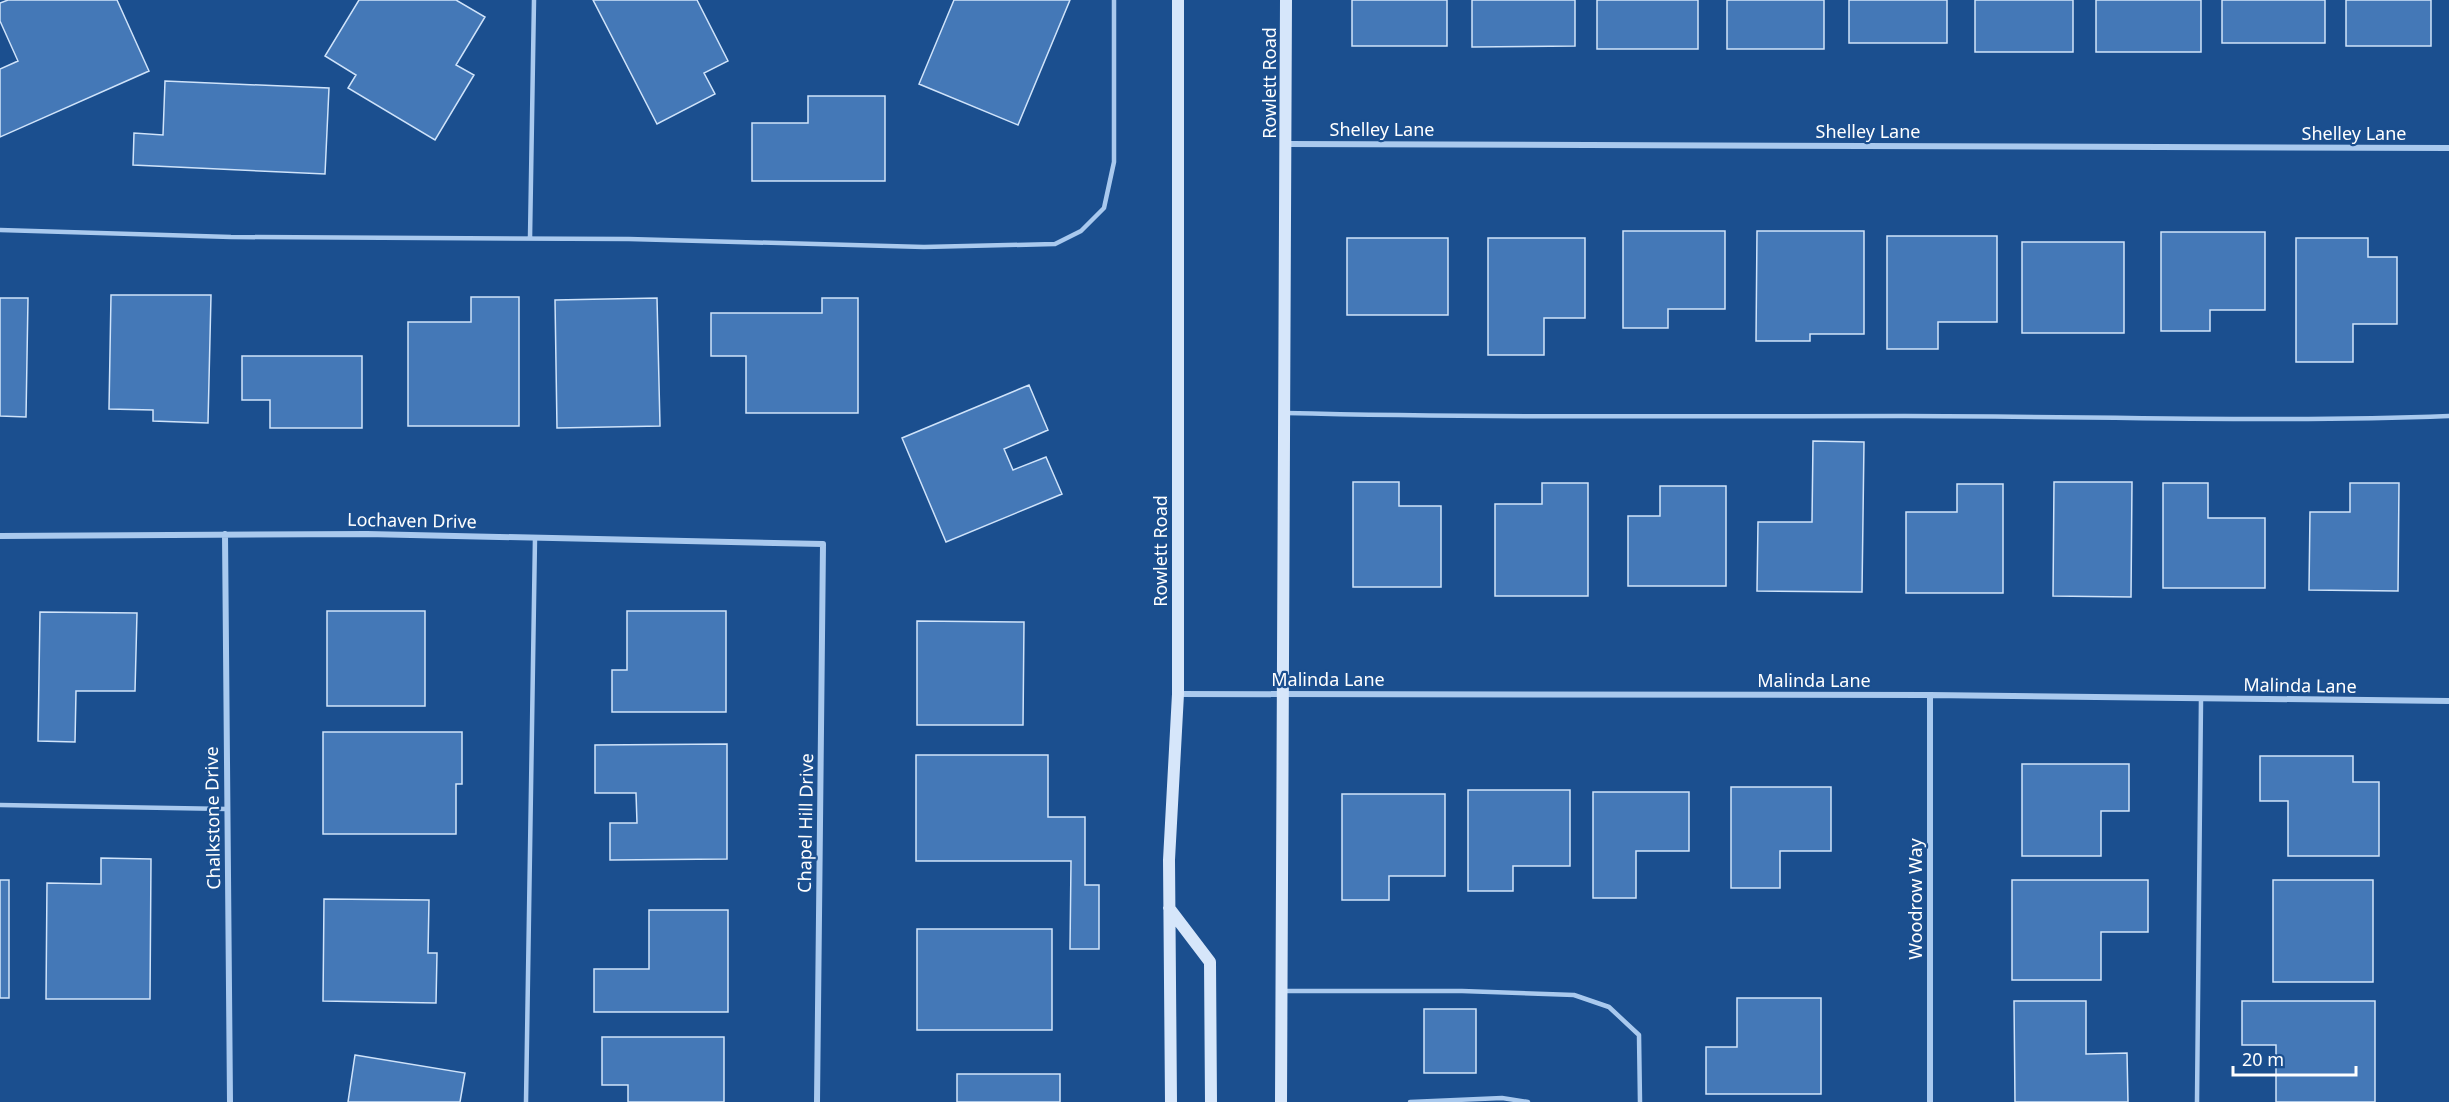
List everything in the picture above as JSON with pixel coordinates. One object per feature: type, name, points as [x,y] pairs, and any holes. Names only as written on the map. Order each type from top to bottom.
[{"type":"main road","name":"Rowlett Road","points":[[1171,1102],[1169,908],[1178,694],[1178,0]]},
{"type":"main road","name":"Rowlett Road","points":[[1281,1102],[1285,694],[1286,0]]},
{"type":"main road","points":[[1169,908],[1210,962],[1210,1102]]},
{"type":"street","name":"Shelley Lane","points":[[1287,144],[2449,148]]},
{"type":"street","name":"Lochaven Drive","points":[[0,536],[225,534],[823,544]]},
{"type":"street","name":"Chalkstone Drive","points":[[225,534],[230,1102]]},
{"type":"street","name":"Chapel Hill Drive","points":[[817,1102],[823,544]]},
{"type":"street","name":"Malinda Lane","points":[[1178,694],[1930,695],[2449,701]]},
{"type":"street","name":"Woodrow Way","points":[[1930,695],[1930,1102]]},
{"type":"lane","points":[[530,238],[534,0]]},
{"type":"lane","points":[[0,230],[231,237],[530,238],[924,247],[1055,244],[1082,231],[1104,208],[1114,162],[1114,0]]},
{"type":"lane","points":[[1285,413],[1638,418],[1907,416],[2169,421],[2449,416]]},
{"type":"lane","points":[[526,1102],[535,538]]},
{"type":"lane","points":[[2197,1102],[2202,699]]},
{"type":"lane","points":[[0,805],[227,809]]},
{"type":"lane","points":[[1281,991],[1461,990],[1574,994],[1609,1007],[1640,1035],[1640,1102]]},
{"type":"lane","points":[[1410,1102],[1502,1098],[1528,1102]]},
{"type":"building","points":[[8,0],[117,0],[149,71],[0,137],[0,69],[18,61],[0,21],[0,3]]},
{"type":"building","points":[[359,0],[456,0],[485,17],[456,65],[474,75],[435,140],[348,88],[356,75],[325,56]]},
{"type":"building","points":[[593,0],[697,0],[728,61],[704,73],[715,94],[657,124]]},
{"type":"building","points":[[954,0],[1070,0],[1018,125],[919,84]]},
{"type":"building","points":[[1352,0],[1447,0],[1447,46],[1352,46]]},
{"type":"building","points":[[1472,0],[1575,0],[1575,46],[1472,47]]},
{"type":"building","points":[[1597,0],[1698,0],[1698,49],[1597,49]]},
{"type":"building","points":[[1727,0],[1824,0],[1824,49],[1727,49]]},
{"type":"building","points":[[1849,0],[1947,0],[1947,43],[1849,43]]},
{"type":"building","points":[[1975,0],[2073,0],[2073,52],[1975,52]]},
{"type":"building","points":[[2096,0],[2201,0],[2201,52],[2096,52]]},
{"type":"building","points":[[2222,0],[2325,0],[2325,43],[2222,43]]},
{"type":"building","points":[[2346,0],[2431,0],[2431,46],[2346,46]]},
{"type":"building","points":[[165,81],[329,88],[325,174],[133,165],[134,133],[163,135]]},
{"type":"building","points":[[808,96],[885,96],[885,181],[752,181],[752,123],[808,123]]},
{"type":"building","points":[[1623,231],[1725,231],[1725,309],[1668,309],[1668,328],[1623,328]]},
{"type":"building","points":[[1757,231],[1864,231],[1864,334],[1810,334],[1810,341],[1756,341]]},
{"type":"building","points":[[2161,232],[2265,232],[2265,310],[2210,310],[2210,331],[2161,331]]},
{"type":"building","points":[[1887,236],[1997,236],[1997,322],[1938,322],[1938,349],[1887,349]]},
{"type":"building","points":[[1347,238],[1448,238],[1448,315],[1347,315]]},
{"type":"building","points":[[1488,238],[1585,238],[1585,318],[1544,318],[1544,355],[1488,355]]},
{"type":"building","points":[[2296,238],[2368,238],[2368,257],[2397,257],[2397,324],[2353,324],[2353,362],[2296,362]]},
{"type":"building","points":[[2022,242],[2124,242],[2124,333],[2022,333]]},
{"type":"building","points":[[111,295],[211,295],[208,423],[153,421],[153,410],[109,409]]},
{"type":"building","points":[[471,297],[519,297],[519,426],[408,426],[408,322],[471,322]]},
{"type":"building","points":[[0,298],[28,298],[26,417],[0,416]]},
{"type":"building","points":[[657,298],[660,426],[557,428],[555,300]]},
{"type":"building","points":[[822,298],[858,298],[858,413],[746,413],[746,356],[711,356],[711,313],[822,313]]},
{"type":"building","points":[[242,356],[362,356],[362,428],[270,428],[270,400],[242,400]]},
{"type":"building","points":[[1029,385],[1048,430],[1004,449],[1013,470],[1046,457],[1062,494],[946,542],[902,438]]},
{"type":"building","points":[[1813,441],[1864,442],[1862,592],[1757,591],[1758,522],[1812,522]]},
{"type":"building","points":[[1353,482],[1399,482],[1399,506],[1441,506],[1441,587],[1353,587]]},
{"type":"building","points":[[2054,482],[2132,482],[2131,597],[2053,596]]},
{"type":"building","points":[[1542,483],[1588,483],[1588,596],[1495,596],[1495,504],[1542,504]]},
{"type":"building","points":[[2163,483],[2208,483],[2208,518],[2265,518],[2265,588],[2163,588]]},
{"type":"building","points":[[2350,483],[2399,483],[2398,591],[2309,590],[2310,512],[2350,512]]},
{"type":"building","points":[[1957,484],[2003,484],[2003,593],[1906,593],[1906,512],[1957,512]]},
{"type":"building","points":[[1660,486],[1726,486],[1726,586],[1628,586],[1628,516],[1660,516]]},
{"type":"building","points":[[327,611],[425,611],[425,706],[327,706]]},
{"type":"building","points":[[627,611],[726,611],[726,712],[612,712],[612,670],[627,670]]},
{"type":"building","points":[[40,612],[137,613],[135,691],[76,691],[75,742],[38,741]]},
{"type":"building","points":[[917,621],[1024,622],[1023,725],[917,725]]},
{"type":"building","points":[[323,732],[462,732],[462,784],[456,784],[456,834],[323,834]]},
{"type":"building","points":[[727,744],[727,859],[610,860],[610,823],[637,823],[636,793],[595,793],[595,745]]},
{"type":"building","points":[[916,755],[1048,755],[1048,817],[1085,817],[1085,885],[1099,885],[1099,949],[1070,949],[1071,861],[916,861]]},
{"type":"building","points":[[2260,756],[2353,756],[2353,782],[2379,782],[2379,856],[2288,856],[2288,801],[2260,801]]},
{"type":"building","points":[[2022,764],[2129,764],[2129,811],[2101,811],[2101,856],[2022,856]]},
{"type":"building","points":[[1731,787],[1831,787],[1831,851],[1780,851],[1780,888],[1731,888]]},
{"type":"building","points":[[1468,790],[1570,790],[1570,866],[1513,866],[1513,891],[1468,891]]},
{"type":"building","points":[[1593,792],[1689,792],[1689,851],[1636,851],[1636,898],[1593,898]]},
{"type":"building","points":[[1342,794],[1445,794],[1445,876],[1389,876],[1389,900],[1342,900]]},
{"type":"building","points":[[101,858],[151,859],[150,999],[46,999],[47,883],[101,884]]},
{"type":"building","points":[[0,880],[9,880],[9,998],[0,998]]},
{"type":"building","points":[[2012,880],[2148,880],[2148,932],[2101,932],[2101,980],[2012,980]]},
{"type":"building","points":[[2273,880],[2373,880],[2373,982],[2273,982]]},
{"type":"building","points":[[324,899],[429,900],[428,953],[437,953],[436,1003],[323,1001]]},
{"type":"building","points":[[649,910],[728,910],[728,1012],[594,1012],[594,969],[649,969]]},
{"type":"building","points":[[917,929],[1052,929],[1052,1030],[917,1030]]},
{"type":"building","points":[[1737,998],[1821,998],[1821,1094],[1706,1094],[1706,1047],[1737,1047]]},
{"type":"building","points":[[2014,1001],[2086,1001],[2086,1054],[2127,1053],[2128,1102],[2015,1102]]},
{"type":"building","points":[[2242,1001],[2375,1001],[2375,1102],[2276,1102],[2276,1045],[2242,1045]]},
{"type":"building","points":[[1424,1009],[1476,1009],[1476,1073],[1424,1073]]},
{"type":"building","points":[[602,1037],[724,1037],[724,1102],[628,1102],[628,1085],[602,1085]]},
{"type":"building","points":[[355,1055],[465,1073],[460,1102],[348,1102]]},
{"type":"building","points":[[957,1074],[1060,1074],[1060,1102],[957,1102]]}]
